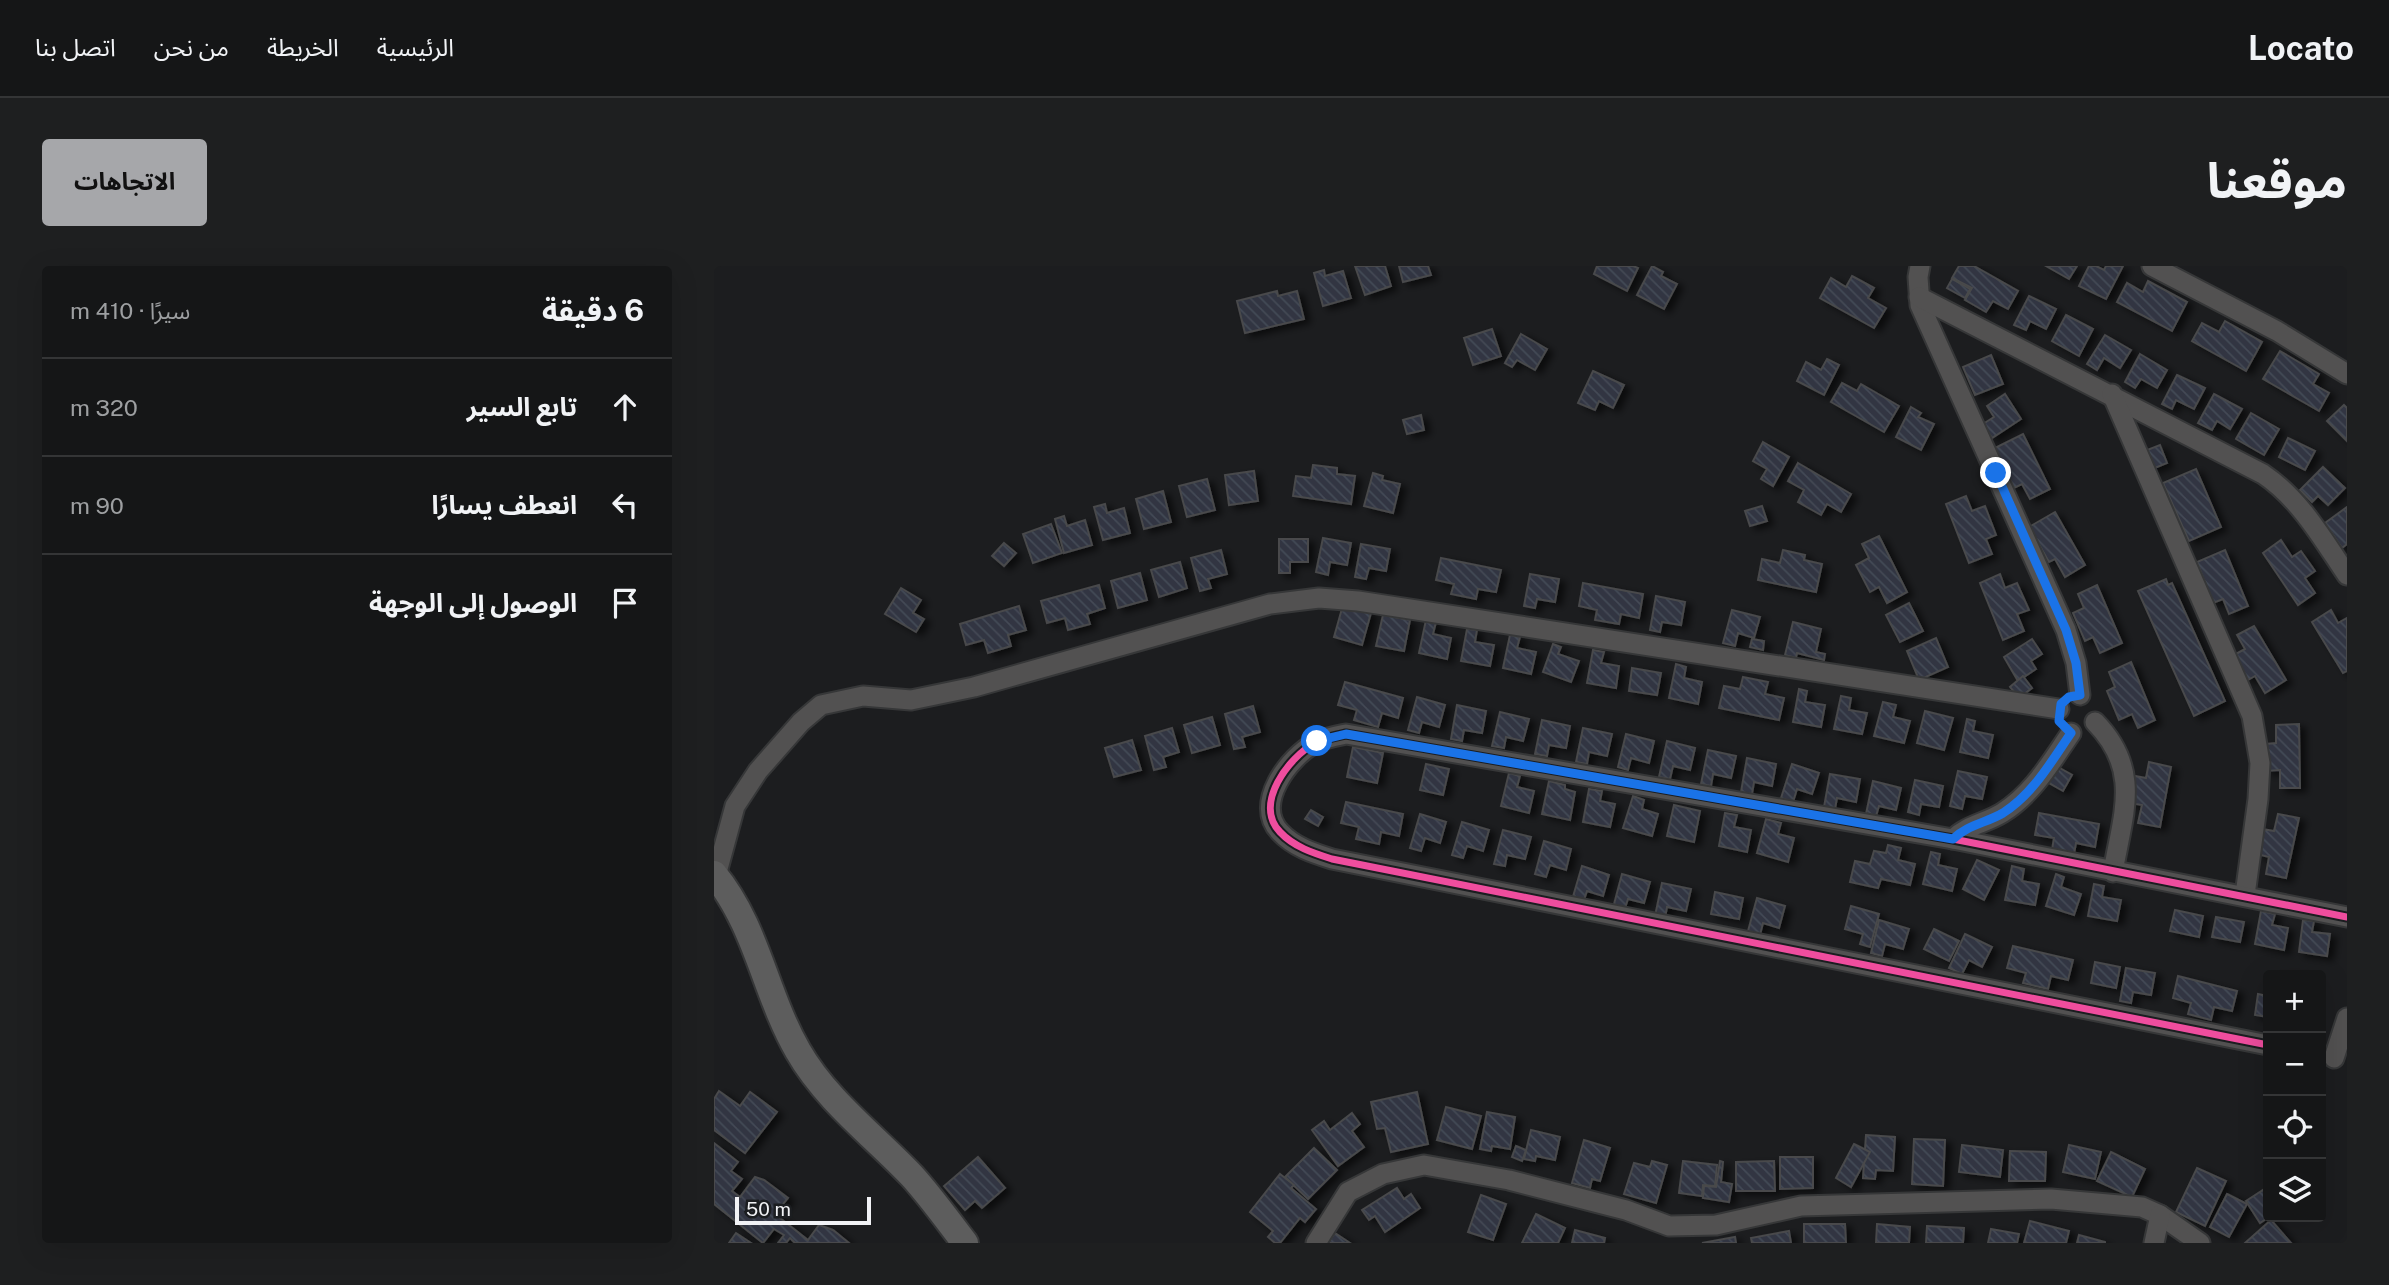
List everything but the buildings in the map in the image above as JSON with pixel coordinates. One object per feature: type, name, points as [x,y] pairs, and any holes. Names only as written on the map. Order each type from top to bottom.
[{"type":"main road","points":[[715,875],[735,903],[753,940],[787,1027],[814,1076],[914,1178],[965,1243]]},
{"type":"street","points":[[1920,266],[1920,305],[2066,630],[2076,663],[2080,695]]},
{"type":"street","points":[[2152,266],[2277,331],[2347,374]]},
{"type":"street","points":[[1919,297],[2263,474],[2299,506],[2347,575]]},
{"type":"street","points":[[2112,394],[2252,716],[2260,763],[2245,895]]},
{"type":"street","points":[[715,875],[735,806],[758,771],[801,722],[821,705],[863,696],[911,700],[974,687],[1270,604],[1319,598],[1358,601],[2059,709]]},
{"type":"street","points":[[2080,695],[2091,700],[2094,705],[2095,722],[2082,733],[2071,733],[2059,721],[2059,709],[2069,697],[2080,695]]},
{"type":"street","points":[[2095,722],[2115,747],[2125,771],[2125,797],[2113,872]]},
{"type":"street","points":[[1953,839],[1964,830],[1999,816],[2024,797],[2071,733]]},
{"type":"street","points":[[2263,1044],[1332,859],[1310,852],[1278,830],[1270,814],[1273,793],[1283,773],[1298,754],[1317,741],[1346,734],[1953,839],[2347,916]]},
{"type":"street","points":[[2334,1058],[2347,1018]]},
{"type":"street","points":[[1316,1243],[1348,1192],[1383,1174],[1424,1165],[1509,1180],[1626,1210],[1669,1226],[1716,1225],[1801,1206],[2051,1199],[2143,1207],[2160,1215],[2200,1243]]},
{"type":"street","points":[[2154,1243],[2160,1215]]},
{"type":"cycle path","points":[[2263,1044],[1332,859],[1298,846],[1280,832],[1273,821],[1270,808],[1272,795],[1285,770],[1305,750],[1322,740],[1346,734],[1953,839],[2347,917]]},
{"type":"route","points":[[1317,741],[1346,734],[1953,839],[1964,830],[1999,816],[2034,786],[2071,733],[2059,721],[2061,704],[2069,697],[2080,695],[2076,663],[2066,630],[1996,473]]}]
